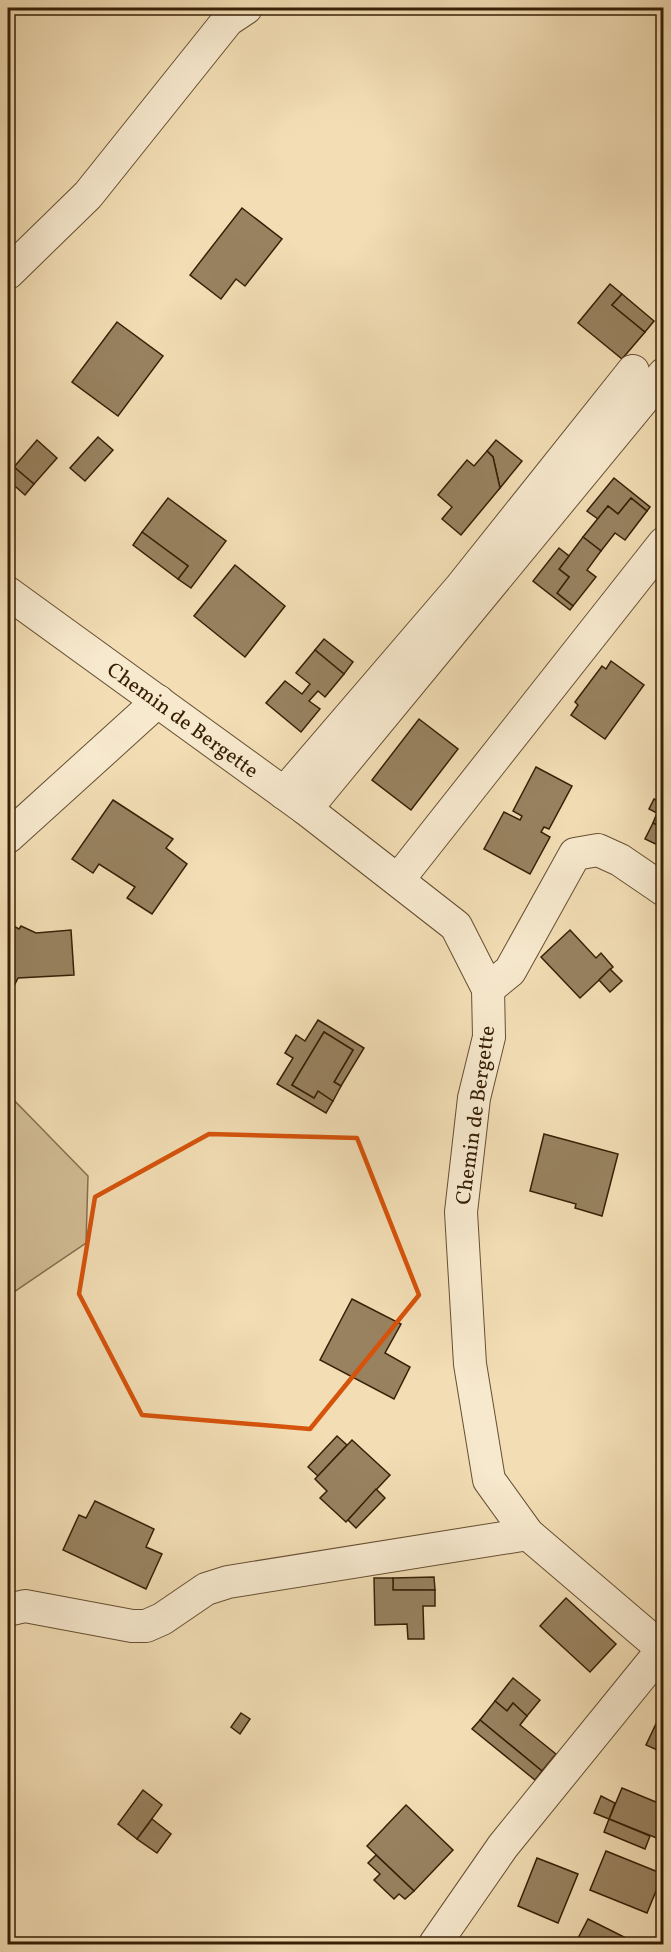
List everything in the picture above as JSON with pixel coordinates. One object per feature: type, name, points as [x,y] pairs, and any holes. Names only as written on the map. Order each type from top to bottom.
[{"type":"street","points":[[8,273],[88,195],[228,20],[246,8]]},
{"type":"street","points":[[295,801],[648,373]]},
{"type":"street","points":[[398,880],[663,543]]},
{"type":"street","name":"Chemin de Bergette","points":[[8,593],[295,801],[456,926],[488,989],[489,1037],[474,1098],[461,1212],[470,1364],[489,1480],[528,1534],[663,1649]]},
{"type":"street","points":[[8,837],[158,701]]},
{"type":"street","points":[[488,989],[510,971],[575,854],[598,850],[620,860],[663,890]]},
{"type":"street","points":[[8,1610],[25,1606],[132,1626],[146,1626],[162,1619],[206,1589],[228,1582],[528,1534]]},
{"type":"street","points":[[435,1944],[503,1846],[663,1649]]},
{"type":"highlighted area","points":[[209,1134],[357,1138],[419,1295],[310,1429],[142,1415],[79,1294],[95,1197]]},
{"type":"shaded area","points":[[8,1094],[88,1176],[86,1243],[8,1296]]},
{"type":"building","points":[[242,208],[282,239],[245,286],[236,279],[221,299],[190,275]]},
{"type":"building","points":[[610,284],[622,294],[612,305],[645,332],[622,359],[578,323]]},
{"type":"building","points":[[622,294],[654,321],[645,332],[612,305]]},
{"type":"building","points":[[117,322],[163,356],[118,416],[72,382]]},
{"type":"building","points":[[98,437],[113,450],[85,481],[70,468]]},
{"type":"building","points":[[37,440],[57,458],[34,484],[14,467]]},
{"type":"building","points":[[496,440],[522,461],[500,488],[493,457],[487,451]]},
{"type":"building","points":[[487,451],[493,457],[500,488],[461,535],[442,519],[452,507],[438,495],[467,460],[474,466]]},
{"type":"building","points":[[14,467],[34,484],[25,495],[8,480],[8,474]]},
{"type":"building","points":[[614,478],[650,507],[647,511],[631,498],[618,514],[608,506],[598,519],[587,511]]},
{"type":"building","points":[[168,498],[226,541],[191,588],[178,579],[188,566],[142,532]]},
{"type":"building","points":[[631,498],[647,511],[625,540],[615,533],[601,551],[583,537],[608,506],[618,514]]},
{"type":"building","points":[[142,532],[188,566],[178,579],[133,545]]},
{"type":"building","points":[[583,537],[601,551],[587,570],[596,577],[573,606],[557,593],[569,577],[559,569]]},
{"type":"building","points":[[559,548],[569,556],[559,569],[569,577],[557,593],[573,606],[570,610],[533,581]]},
{"type":"building","points":[[235,565],[285,606],[245,657],[194,616]]},
{"type":"building","points":[[324,639],[353,662],[344,674],[315,650]]},
{"type":"building","points":[[315,650],[344,674],[325,697],[318,691],[309,701],[320,709],[301,732],[266,703],[285,681],[302,694],[310,684],[296,673]]},
{"type":"building","points":[[611,661],[644,685],[605,739],[571,715],[578,705],[575,702],[602,666],[606,669]]},
{"type":"building","points":[[419,719],[458,749],[411,810],[372,780]]},
{"type":"building","points":[[536,767],[572,786],[549,829],[544,827],[541,832],[550,837],[530,874],[484,849],[504,812],[520,820],[522,816],[513,811]]},
{"type":"building","points":[[654,799],[662,803],[664,800],[664,829],[653,823],[657,813],[649,809]]},
{"type":"building","points":[[113,800],[173,839],[166,848],[187,864],[152,914],[127,898],[135,887],[99,864],[93,873],[72,859]]},
{"type":"building","points":[[653,823],[664,829],[664,848],[645,839]]},
{"type":"building","points":[[8,923],[19,929],[21,926],[36,933],[71,930],[74,975],[18,978],[15,984],[8,981]]},
{"type":"building","points":[[570,930],[596,958],[601,953],[613,967],[580,998],[541,957]]},
{"type":"building","points":[[610,969],[622,981],[610,992],[599,980]]},
{"type":"building","points":[[318,1020],[364,1048],[341,1086],[334,1082],[353,1050],[324,1032],[292,1085],[314,1098],[318,1091],[333,1101],[326,1113],[277,1084],[293,1058],[285,1053],[296,1035],[305,1041]]},
{"type":"building","points":[[324,1032],[353,1050],[334,1082],[341,1086],[333,1101],[318,1091],[314,1098],[292,1085]]},
{"type":"building","points":[[544,1134],[618,1154],[602,1216],[575,1208],[576,1204],[530,1191]]},
{"type":"building","points":[[352,1299],[401,1324],[385,1353],[410,1367],[394,1399],[320,1360]]},
{"type":"building","points":[[337,1436],[347,1445],[318,1476],[308,1467]]},
{"type":"building","points":[[352,1440],[390,1475],[346,1522],[320,1498],[327,1491],[315,1479]]},
{"type":"building","points":[[376,1489],[385,1498],[356,1528],[348,1520]]},
{"type":"building","points":[[95,1501],[154,1529],[146,1547],[162,1554],[146,1589],[63,1550],[79,1515],[86,1518]]},
{"type":"building","points":[[434,1577],[435,1590],[393,1590],[393,1578]]},
{"type":"building","points":[[374,1578],[393,1578],[393,1590],[435,1590],[435,1606],[423,1606],[424,1639],[408,1639],[407,1624],[375,1625]]},
{"type":"building","points":[[566,1598],[616,1644],[590,1672],[540,1626]]},
{"type":"building","points":[[513,1678],[540,1700],[527,1716],[513,1703],[507,1711],[495,1701]]},
{"type":"building","points":[[495,1701],[507,1711],[513,1703],[527,1716],[520,1725],[556,1754],[542,1771],[480,1720]]},
{"type":"building","points":[[664,1707],[664,1753],[646,1745]]},
{"type":"building","points":[[241,1713],[250,1719],[240,1734],[231,1727]]},
{"type":"building","points":[[480,1720],[542,1771],[535,1780],[472,1729]]},
{"type":"building","points":[[622,1788],[663,1805],[658,1818],[664,1821],[664,1841],[609,1819]]},
{"type":"building","points":[[143,1790],[162,1805],[137,1839],[118,1824]]},
{"type":"building","points":[[601,1796],[615,1803],[609,1819],[594,1813]]},
{"type":"building","points":[[406,1805],[453,1850],[414,1891],[367,1846]]},
{"type":"building","points":[[152,1819],[171,1834],[157,1853],[137,1839]]},
{"type":"building","points":[[609,1819],[650,1836],[645,1849],[604,1832]]},
{"type":"building","points":[[606,1851],[663,1874],[647,1913],[590,1890]]},
{"type":"building","points":[[376,1855],[414,1891],[405,1899],[399,1894],[394,1899],[374,1880],[380,1874],[368,1863]]},
{"type":"building","points":[[537,1858],[578,1874],[558,1923],[518,1906]]},
{"type":"building","points":[[588,1919],[634,1942],[632,1944],[575,1944]]}]
